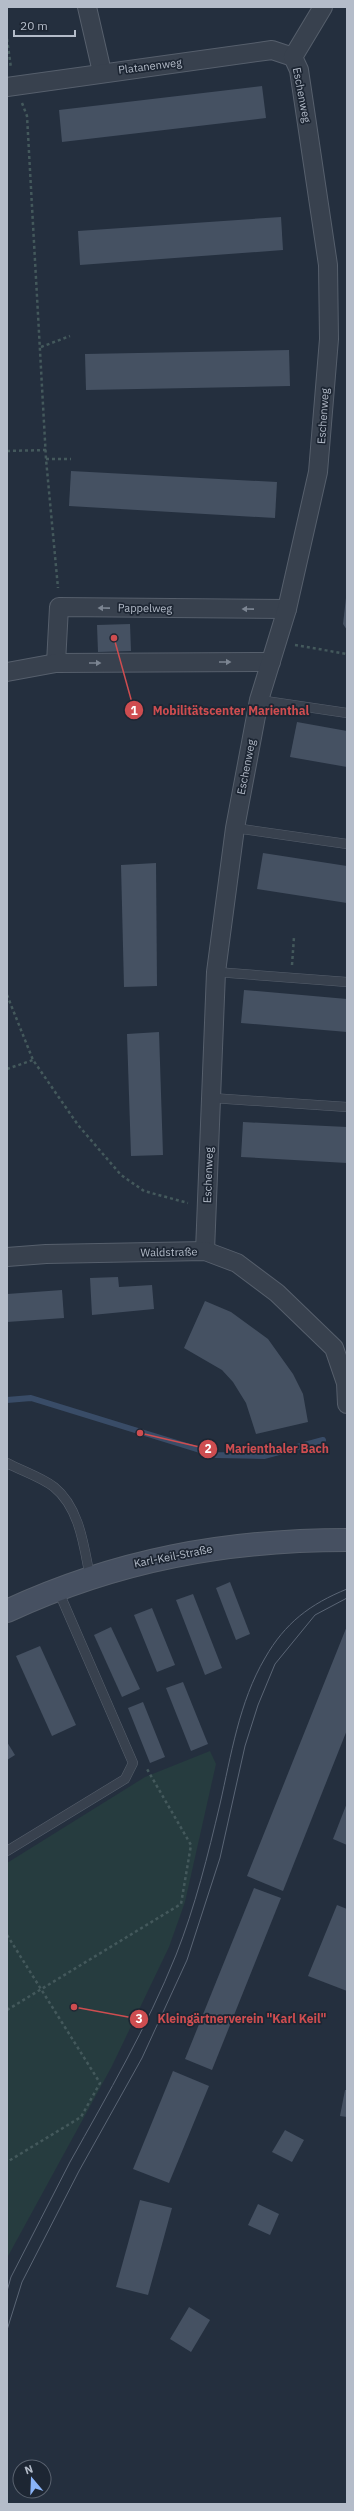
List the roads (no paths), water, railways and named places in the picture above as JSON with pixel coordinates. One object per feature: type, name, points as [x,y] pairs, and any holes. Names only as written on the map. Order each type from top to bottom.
[{"type":"main road","name":"Karl-Keil-Straße","points":[[7,1611],[58,1590],[129,1565],[212,1548],[295,1541],[347,1540]]},
{"type":"street","points":[[87,7],[102,72]]},
{"type":"street","name":"Eschenweg","points":[[205,1252],[216,972],[235,828],[259,700],[287,609],[318,472],[329,339],[328,258],[299,70],[293,57],[323,7]]},
{"type":"street","name":"Platanenweg","points":[[12,87],[102,72],[272,50],[293,57]]},
{"type":"street","name":"Pappelweg","points":[[56,663],[59,607],[287,609]]},
{"type":"street","points":[[7,672],[56,663],[271,662]]},
{"type":"street","name":"Waldstraße","points":[[7,1257],[46,1254],[205,1252],[243,1267],[277,1293],[334,1348],[346,1383],[347,1404]]},
{"type":"lane","points":[[259,700],[347,713]]},
{"type":"lane","points":[[235,828],[347,844]]},
{"type":"lane","points":[[216,972],[347,982]]},
{"type":"lane","points":[[212,1098],[347,1106]]},
{"type":"lane","points":[[7,1463],[54,1487],[68,1503],[80,1530],[90,1578]]},
{"type":"lane","points":[[7,1852],[125,1779],[133,1763],[58,1590]]},
{"type":"waterway","points":[[7,1400],[31,1398],[216,1455],[264,1456],[323,1440]]},
{"type":"tram line","points":[[7,2291],[11,2277],[70,2162],[113,2086],[140,2034],[176,1955],[206,1862],[242,1711],[256,1675],[273,1646],[290,1625],[321,1601],[347,1589]]},
{"type":"tram line","points":[[7,2330],[22,2282],[79,2171],[142,2058],[187,1960],[220,1858],[245,1746],[258,1705],[275,1664],[315,1615],[347,1598]]},
{"type":"place","name":"Mobilitätscenter Marienthal","points":[[114,638]]},
{"type":"place","name":"Marienthaler Bach","points":[[140,1433]]},
{"type":"place","name":"Kleingärtnerverein \"Karl Keil\"","points":[[74,2007]]}]
